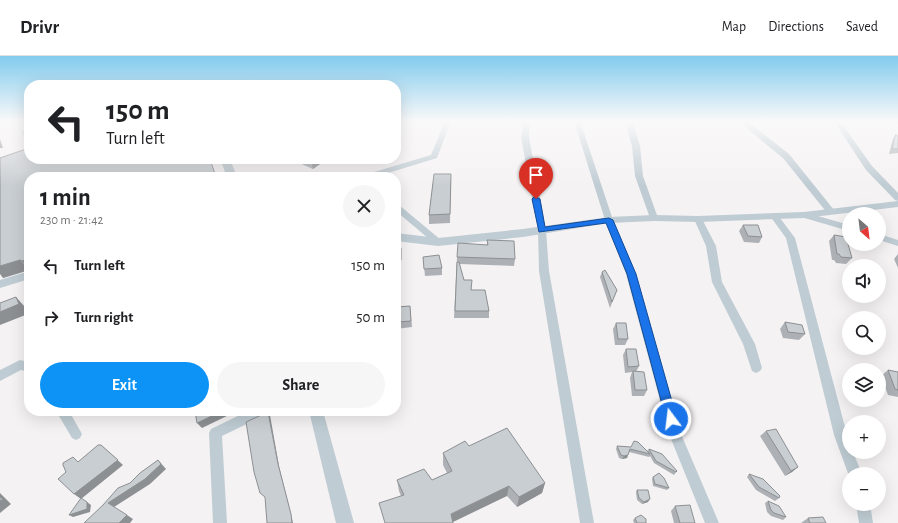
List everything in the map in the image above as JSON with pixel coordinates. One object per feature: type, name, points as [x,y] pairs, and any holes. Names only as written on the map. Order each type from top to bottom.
[{"type":"street","points":[[385,172],[434,156],[439,143]]},
{"type":"street","points":[[526,143],[542,230],[544,271],[587,523]]},
{"type":"street","points":[[584,143],[609,220],[631,274],[675,434],[712,523]]},
{"type":"street","points":[[635,143],[640,176],[654,218]]},
{"type":"street","points":[[769,143],[786,156],[831,212]]},
{"type":"street","points":[[852,143],[869,168],[898,198]]},
{"type":"street","points":[[396,172],[399,168]]},
{"type":"street","points":[[401,238],[438,242],[542,230],[609,220],[654,218],[698,220],[804,215],[898,204]]},
{"type":"street","points":[[401,211],[438,242]]},
{"type":"street","points":[[804,215],[842,226]]},
{"type":"street","points":[[774,216],[790,238],[840,435],[852,467]]},
{"type":"street","points":[[698,220],[711,246],[717,282],[749,344],[756,368]]},
{"type":"street","points":[[886,240],[898,244]]},
{"type":"street","points":[[0,284],[24,277]]},
{"type":"street","points":[[0,376],[20,365],[24,366]]},
{"type":"street","points":[[65,416],[76,434]]},
{"type":"street","points":[[220,523],[215,433],[251,416]]},
{"type":"street","points":[[317,416],[345,523]]},
{"type":"street","points":[[864,511],[866,523]]},
{"type":"building","points":[[894,143],[898,143],[898,149],[892,149]]},
{"type":"building","points":[[24,150],[24,164],[212,164],[214,172],[24,172],[24,260],[20,260],[0,266],[0,158]]},
{"type":"building","points":[[434,174],[451,174],[450,214],[429,215]]},
{"type":"building","points":[[743,225],[758,225],[762,237],[748,236]]},
{"type":"building","points":[[834,235],[842,236],[842,251],[850,251],[852,258],[841,257],[837,254]]},
{"type":"building","points":[[487,240],[514,241],[515,259],[457,257],[458,243],[488,245]]},
{"type":"building","points":[[439,255],[442,268],[424,269],[423,257]]},
{"type":"building","points":[[457,262],[459,262],[464,280],[472,280],[471,290],[485,290],[489,311],[455,311]]},
{"type":"building","points":[[605,270],[617,290],[612,302],[602,272]]},
{"type":"building","points":[[16,297],[19,304],[0,312],[0,303]]},
{"type":"building","points":[[410,306],[411,321],[401,322],[401,307]]},
{"type":"building","points":[[785,322],[802,325],[805,334],[788,332]]},
{"type":"building","points":[[616,323],[626,323],[628,339],[618,339]]},
{"type":"building","points":[[626,349],[636,349],[639,366],[628,367]]},
{"type":"building","points":[[888,370],[898,372],[898,390],[895,389]]},
{"type":"building","points":[[633,371],[644,372],[647,390],[635,390]]},
{"type":"building","points":[[196,416],[212,416],[197,423]]},
{"type":"building","points":[[259,416],[269,416],[292,523],[267,523],[265,497],[260,493],[254,472],[246,422]]},
{"type":"building","points":[[507,428],[545,483],[519,497],[509,486],[451,514],[453,523],[385,523],[379,503],[404,495],[397,480],[424,469],[432,480],[452,471],[443,453],[465,441],[469,446]]},
{"type":"building","points":[[776,429],[798,467],[791,471],[766,431]]},
{"type":"building","points":[[634,441],[638,442],[650,454],[630,449],[628,455],[621,455],[617,446],[631,447]]},
{"type":"building","points":[[98,445],[101,445],[118,460],[74,494],[58,479],[66,472],[63,463],[73,457],[78,462]]},
{"type":"building","points":[[649,449],[662,454],[677,471],[676,472],[656,461]]},
{"type":"building","points":[[158,460],[161,464],[145,479],[108,503],[127,515],[119,523],[84,523],[118,488],[130,483],[140,473]]},
{"type":"building","points":[[659,473],[664,478],[669,488],[655,484],[653,477]]},
{"type":"building","points":[[749,474],[763,479],[780,496],[779,498],[759,487]]},
{"type":"building","points":[[637,490],[648,490],[650,499],[644,502],[639,498]]},
{"type":"building","points":[[81,498],[87,502],[87,509],[69,515]]},
{"type":"building","points":[[768,501],[779,506],[786,517],[774,513],[771,510]]},
{"type":"building","points":[[690,505],[695,523],[680,523],[675,506]]},
{"type":"building","points":[[641,515],[646,519],[646,523],[637,523],[635,518]]},
{"type":"building","points":[[823,517],[826,523],[810,523],[808,518]]},
{"type":"route","points":[[536,199],[542,230],[609,220],[631,274],[671,419]]}]
